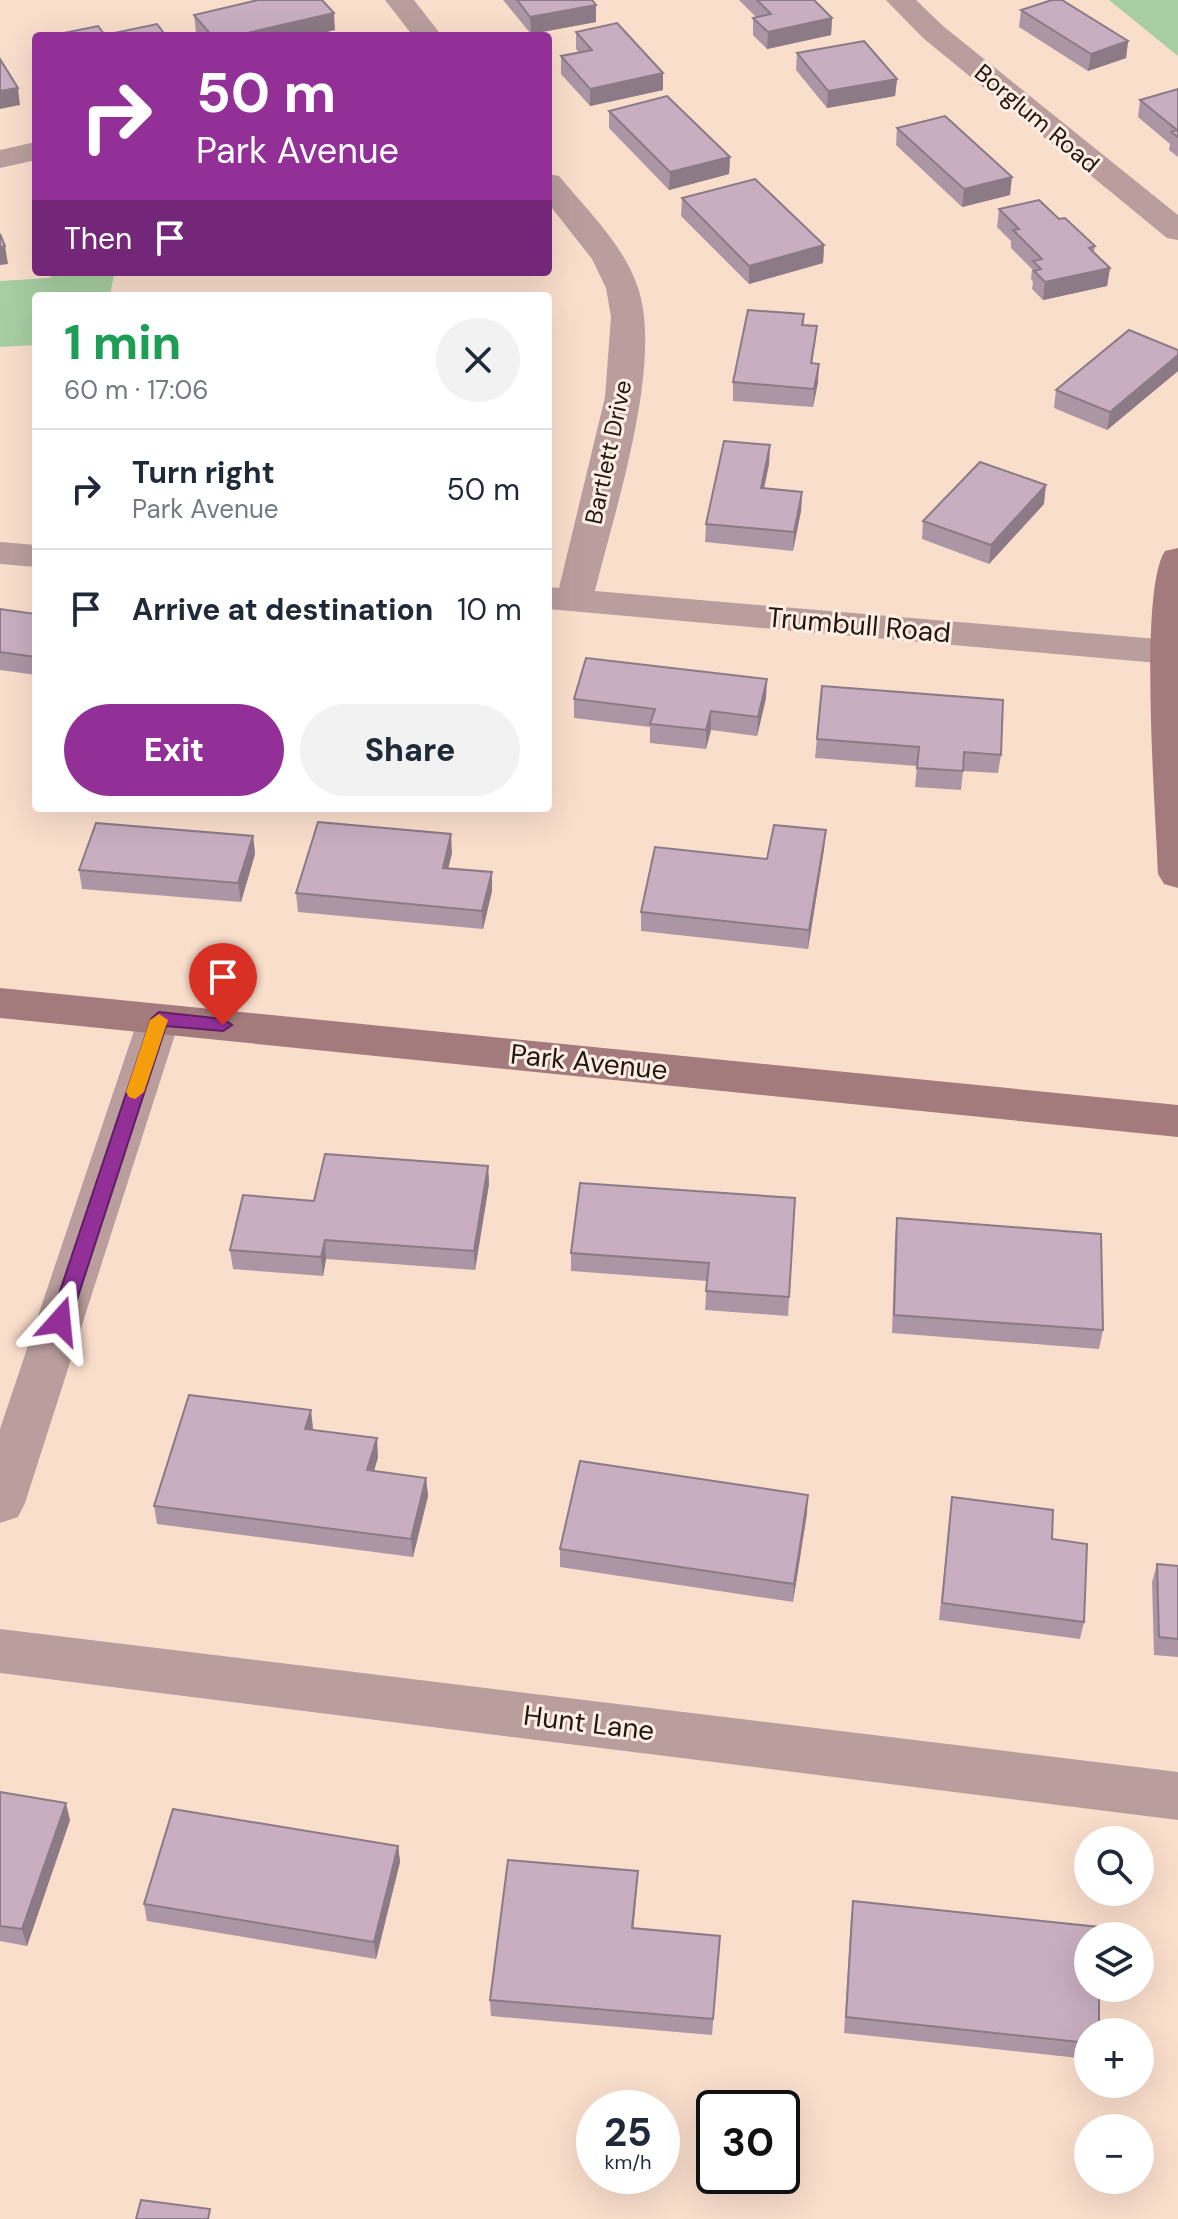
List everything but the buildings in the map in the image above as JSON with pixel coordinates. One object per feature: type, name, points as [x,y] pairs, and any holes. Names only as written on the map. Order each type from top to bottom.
[{"type":"street","points":[[399,0],[425,32]]},
{"type":"street","name":"Borglum Road","points":[[900,0],[933,32],[1178,231]]},
{"type":"street","points":[[0,159],[32,152]]},
{"type":"street","name":"Bartlett Drive","points":[[552,188],[603,250],[623,288],[627,307],[626,381],[561,599]]},
{"type":"street","points":[[0,553],[32,556]]},
{"type":"street","points":[[1178,559],[1174,569],[1169,652],[1178,874]]},
{"type":"street","name":"Trumbull Road","points":[[561,599],[1169,652]]},
{"type":"street","name":"Park Avenue","points":[[0,1003],[1178,1121]]},
{"type":"street","points":[[0,1503],[159,1019]]},
{"type":"street","name":"Hunt Lane","points":[[0,1651],[1178,1796]]},
{"type":"green space","points":[[1109,0],[1178,0],[1178,56]]},
{"type":"green space","points":[[114,276],[111,292],[32,292],[32,345],[0,347],[0,281]]},
{"type":"slow traffic","points":[[135,1092],[159,1020]]},
{"type":"route","points":[[60,1321],[159,1019],[223,1025]]}]
